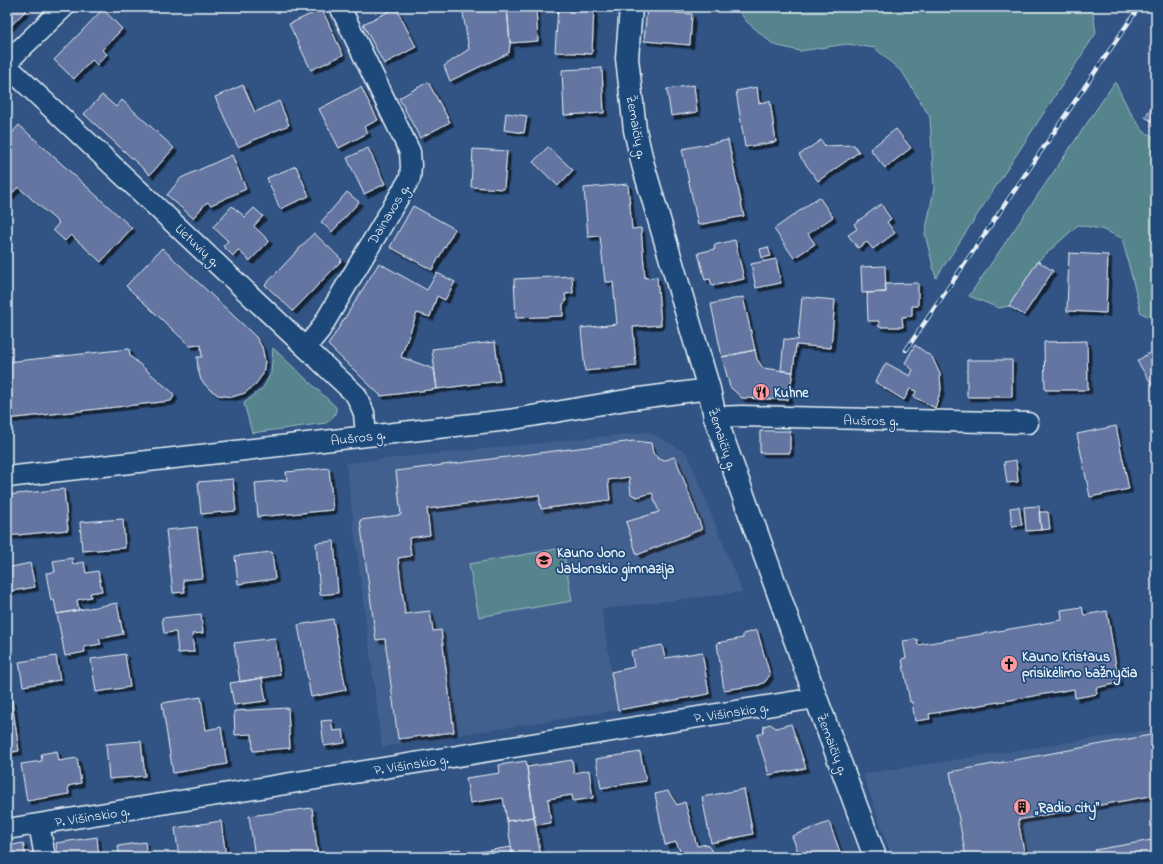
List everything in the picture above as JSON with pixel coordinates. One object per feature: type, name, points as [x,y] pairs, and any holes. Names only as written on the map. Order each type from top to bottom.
[{"type":"street","points":[[7,62],[64,7]]},
{"type":"street","name":"Dainavos g.","points":[[306,347],[320,330],[410,178],[410,152],[340,7]]},
{"type":"street","name":"Žemaičių g.","points":[[631,7],[627,58],[635,130],[646,173],[709,389],[715,417],[875,857]]},
{"type":"street","name":"Lietuvių g.","points":[[7,66],[356,395],[364,414],[366,436]]},
{"type":"street","name":"Aušros g.","points":[[7,477],[508,420],[632,399],[709,389]]},
{"type":"street","name":"Aušros g.","points":[[715,417],[742,416],[1028,423]]},
{"type":"street","name":"P. Višinskio g.","points":[[7,829],[816,698]]},
{"type":"street","points":[[39,824],[45,857]]},
{"type":"shaded area","name":"Kauno Jono Jablonskio gimnazija","points":[[649,432],[687,453],[742,592],[601,609],[618,710],[382,747],[346,463]]},
{"type":"shaded area","points":[[1156,729],[1156,857],[892,857],[863,774]]},
{"type":"green space","points":[[736,7],[1092,7],[1096,33],[936,278],[925,234],[934,189],[930,117],[903,73],[875,48],[847,44],[800,51],[774,45],[746,21]]},
{"type":"green space","points":[[1115,82],[1129,110],[1143,131],[1156,138],[1156,320],[1141,313],[1122,238],[1101,229],[1078,225],[1038,261],[1009,306],[999,308],[969,296]]},
{"type":"green space","points":[[273,348],[336,407],[335,414],[326,423],[252,433],[244,403],[263,388],[271,373]]},
{"type":"green space","points":[[563,548],[572,601],[479,617],[469,564]]},
{"type":"building","points":[[7,7],[29,7],[7,30]]},
{"type":"building","points":[[462,7],[507,7],[510,43],[509,53],[450,81],[444,66],[469,49]]},
{"type":"building","points":[[507,7],[536,7],[538,41],[510,43]]},
{"type":"building","points":[[558,7],[594,7],[592,54],[555,52]]},
{"type":"building","points":[[647,7],[676,7],[676,13],[692,14],[690,45],[644,41]]},
{"type":"building","points":[[396,8],[416,47],[384,64],[363,24]]},
{"type":"building","points":[[103,9],[122,29],[102,50],[107,54],[97,65],[92,60],[74,79],[54,60]]},
{"type":"building","points":[[322,9],[343,55],[311,70],[289,24]]},
{"type":"building","points":[[602,68],[604,113],[564,115],[562,70]]},
{"type":"building","points":[[428,82],[450,122],[420,138],[399,98]]},
{"type":"building","points":[[243,85],[255,112],[279,101],[289,125],[238,147],[215,97]]},
{"type":"building","points":[[694,85],[697,112],[671,116],[667,89]]},
{"type":"building","points":[[361,87],[378,120],[364,127],[368,133],[339,148],[319,109]]},
{"type":"building","points":[[757,87],[759,103],[770,101],[776,142],[745,147],[736,91]]},
{"type":"building","points":[[102,95],[116,107],[122,100],[174,148],[150,175],[84,114]]},
{"type":"building","points":[[1156,100],[1156,124],[1145,117]]},
{"type":"building","points":[[506,113],[527,116],[524,133],[504,130]]},
{"type":"building","points":[[19,125],[132,228],[101,262],[71,235],[65,241],[53,230],[59,223],[18,187],[7,199],[7,139]]},
{"type":"building","points":[[896,129],[911,148],[885,168],[870,149]]},
{"type":"building","points":[[728,140],[744,216],[698,225],[682,149]]},
{"type":"building","points":[[821,140],[825,146],[854,145],[859,152],[818,181],[799,155]]},
{"type":"building","points":[[548,147],[573,170],[558,186],[533,162]]},
{"type":"building","points":[[368,148],[385,184],[364,194],[347,158]]},
{"type":"building","points":[[473,149],[507,151],[504,189],[471,187]]},
{"type":"building","points":[[232,155],[246,189],[211,205],[207,202],[193,218],[167,195],[181,178]]},
{"type":"building","points":[[296,166],[309,196],[280,209],[267,178]]},
{"type":"building","points":[[628,184],[632,229],[641,228],[645,278],[657,277],[661,325],[633,327],[636,366],[585,371],[581,328],[617,324],[613,282],[605,282],[600,236],[588,237],[584,188]]},
{"type":"building","points":[[347,192],[359,202],[332,232],[321,222]]},
{"type":"building","points":[[819,197],[833,217],[808,234],[815,244],[794,258],[774,229]]},
{"type":"building","points":[[881,204],[891,219],[887,222],[895,233],[873,249],[867,242],[858,248],[848,235],[857,229],[854,224]]},
{"type":"building","points":[[232,206],[245,217],[254,208],[263,216],[254,226],[269,241],[250,261],[238,250],[233,256],[223,246],[228,241],[213,227]]},
{"type":"building","points":[[413,206],[455,229],[432,270],[390,247]]},
{"type":"building","points":[[314,233],[342,260],[293,311],[265,285]]},
{"type":"building","points":[[735,240],[744,279],[712,286],[710,279],[705,280],[698,253],[715,249],[714,245]]},
{"type":"building","points":[[768,247],[771,256],[762,258],[760,249]]},
{"type":"building","points":[[162,248],[256,337],[262,347],[265,361],[263,374],[255,385],[245,393],[232,397],[218,395],[209,389],[201,380],[198,369],[197,357],[202,357],[201,345],[190,346],[126,286]]},
{"type":"building","points":[[1069,253],[1108,255],[1106,313],[1067,311]]},
{"type":"building","points":[[776,259],[781,283],[756,288],[751,264]]},
{"type":"building","points":[[1038,261],[1053,271],[1024,315],[1009,306]]},
{"type":"building","points":[[379,263],[427,290],[437,273],[455,282],[445,300],[437,296],[430,317],[417,313],[401,357],[434,369],[437,389],[381,396],[328,345]]},
{"type":"building","points":[[885,266],[886,292],[862,293],[861,267]]},
{"type":"building","points":[[572,276],[573,293],[565,294],[566,302],[563,304],[563,316],[516,318],[514,279]]},
{"type":"building","points":[[918,283],[918,306],[912,306],[912,316],[902,317],[903,327],[879,327],[879,321],[868,321],[867,293],[886,292],[885,284]]},
{"type":"building","points":[[743,297],[755,350],[722,357],[711,304]]},
{"type":"building","points":[[802,297],[835,300],[831,348],[796,345],[793,372],[781,371],[784,339],[798,340]]},
{"type":"building","points":[[1087,341],[1088,390],[1045,390],[1044,342]]},
{"type":"building","points":[[495,342],[500,381],[437,389],[432,349]]},
{"type":"building","points":[[915,345],[932,357],[940,374],[941,390],[935,408],[914,397],[916,391],[910,389],[904,400],[875,382],[886,363],[910,376],[913,370],[905,363]]},
{"type":"building","points":[[129,349],[130,356],[173,393],[174,396],[171,401],[7,419],[7,362]]},
{"type":"building","points":[[1155,349],[1156,384],[1153,386],[1137,361]]},
{"type":"building","points":[[755,350],[757,359],[763,368],[793,372],[788,400],[742,398],[730,387],[722,357]]},
{"type":"building","points":[[967,360],[1012,360],[1012,397],[967,397]]},
{"type":"building","points":[[1116,426],[1129,489],[1090,497],[1077,434]]},
{"type":"building","points":[[760,431],[790,431],[790,453],[760,453]]},
{"type":"building","points":[[634,441],[651,443],[653,453],[659,459],[666,460],[674,457],[676,459],[702,529],[637,555],[626,522],[659,512],[652,493],[637,497],[631,494],[629,477],[608,480],[610,500],[541,509],[539,495],[427,509],[430,535],[409,538],[411,556],[398,558],[405,614],[430,611],[433,631],[441,630],[454,732],[398,739],[385,639],[376,640],[360,520],[401,515],[396,471]]},
{"type":"building","points":[[1016,460],[1018,482],[1007,483],[1004,462]]},
{"type":"building","points":[[329,468],[333,510],[258,517],[255,483],[287,480],[286,472]]},
{"type":"building","points":[[233,479],[236,511],[201,514],[198,482]]},
{"type":"building","points":[[64,489],[68,530],[7,536],[7,495]]},
{"type":"building","points":[[1039,506],[1041,530],[1026,531],[1024,507]]},
{"type":"building","points":[[1019,507],[1022,525],[1012,526],[1010,508]]},
{"type":"building","points":[[1039,512],[1048,512],[1050,529],[1041,530]]},
{"type":"building","points":[[123,519],[125,548],[82,551],[80,522]]},
{"type":"building","points":[[197,527],[203,578],[183,580],[185,592],[173,593],[166,530]]},
{"type":"building","points":[[334,541],[338,593],[320,595],[316,543]]},
{"type":"building","points":[[272,552],[275,579],[238,584],[235,556]]},
{"type":"building","points":[[72,558],[73,564],[84,562],[86,573],[98,571],[102,591],[90,593],[91,597],[77,600],[79,610],[57,614],[54,600],[51,601],[46,573],[55,572],[53,561]]},
{"type":"building","points":[[30,563],[35,587],[7,592],[7,568]]},
{"type":"building","points":[[117,603],[123,634],[99,639],[101,644],[84,647],[85,652],[65,656],[57,614]]},
{"type":"building","name":"Kauno Kristaus prisikėlimo bažnyčia","points":[[1082,607],[1084,615],[1107,611],[1119,683],[1096,688],[1097,694],[1075,698],[1074,689],[929,714],[930,719],[915,721],[902,659],[906,658],[903,641],[917,639],[918,645],[1062,620],[1061,610]]},
{"type":"building","points":[[201,614],[203,633],[192,634],[194,652],[178,653],[176,632],[164,633],[162,618]]},
{"type":"building","points":[[333,619],[346,690],[311,697],[298,625]]},
{"type":"building","points":[[757,630],[770,675],[765,682],[759,685],[724,690],[717,643],[743,638],[743,634]]},
{"type":"building","points":[[275,638],[280,675],[240,682],[234,643]]},
{"type":"building","points":[[662,645],[665,658],[702,652],[709,694],[618,710],[611,672],[634,667],[631,651]]},
{"type":"building","points":[[125,654],[130,687],[96,692],[91,659]]},
{"type":"building","points":[[56,656],[60,680],[23,686],[19,662]]},
{"type":"building","points":[[262,678],[266,701],[234,705],[230,683]]},
{"type":"building","points":[[201,697],[206,730],[221,727],[227,764],[173,773],[162,703]]},
{"type":"building","points":[[12,701],[19,751],[7,753],[7,702]]},
{"type":"building","points":[[288,708],[290,748],[253,751],[252,734],[235,735],[234,711]]},
{"type":"building","points":[[331,720],[333,731],[343,730],[345,743],[324,746],[321,721]]},
{"type":"building","points":[[770,724],[776,728],[791,724],[806,768],[769,775],[757,735],[763,733],[764,726]]},
{"type":"building","name":"„Radio city“","points":[[1156,734],[1156,795],[1018,820],[1025,857],[966,857],[950,772]]},
{"type":"building","points":[[141,741],[145,776],[109,779],[106,744]]},
{"type":"building","points":[[57,751],[59,761],[77,758],[81,783],[68,786],[69,794],[27,801],[21,764],[42,761],[41,754]]},
{"type":"building","points":[[640,752],[646,781],[601,788],[596,759]]},
{"type":"building","points":[[572,760],[574,773],[589,770],[593,798],[573,801],[572,795],[548,799],[551,823],[536,825],[527,767]]},
{"type":"building","points":[[526,761],[534,817],[507,821],[503,798],[470,803],[466,778],[500,773],[499,765]]},
{"type":"building","points":[[744,789],[753,834],[711,843],[702,797]]},
{"type":"building","points":[[668,791],[677,805],[685,802],[697,846],[707,844],[716,857],[663,857],[681,853],[676,842],[665,845],[655,794]]},
{"type":"building","points":[[312,808],[318,857],[255,857],[249,816]]},
{"type":"building","points":[[534,817],[541,857],[513,857],[507,821]]},
{"type":"building","points":[[221,821],[226,857],[179,857],[175,828]]},
{"type":"building","points":[[829,822],[842,857],[800,857],[792,836]]},
{"type":"building","points":[[97,837],[99,857],[58,857],[56,843]]},
{"type":"building","points":[[1152,840],[1155,857],[1096,857],[1095,850]]},
{"type":"building","points":[[145,842],[147,857],[120,857],[118,846]]},
{"type":"building","points":[[23,843],[26,857],[7,857],[7,846]]},
{"type":"building","points":[[511,847],[513,857],[461,857],[461,855]]},
{"type":"building","points":[[460,849],[461,857],[408,857]]},
{"type":"railway","points":[[906,350],[1139,7]]},
{"type":"place","name":"Kuhne","points":[[761,392]]},
{"type":"place","name":"Kauno Jono Jablonskio gimnazija","points":[[544,560]]},
{"type":"place","name":"Kauno Kristaus prisikėlimo bažnyčia","points":[[1009,664]]},
{"type":"place","name":"„Radio city“","points":[[1022,807]]}]
